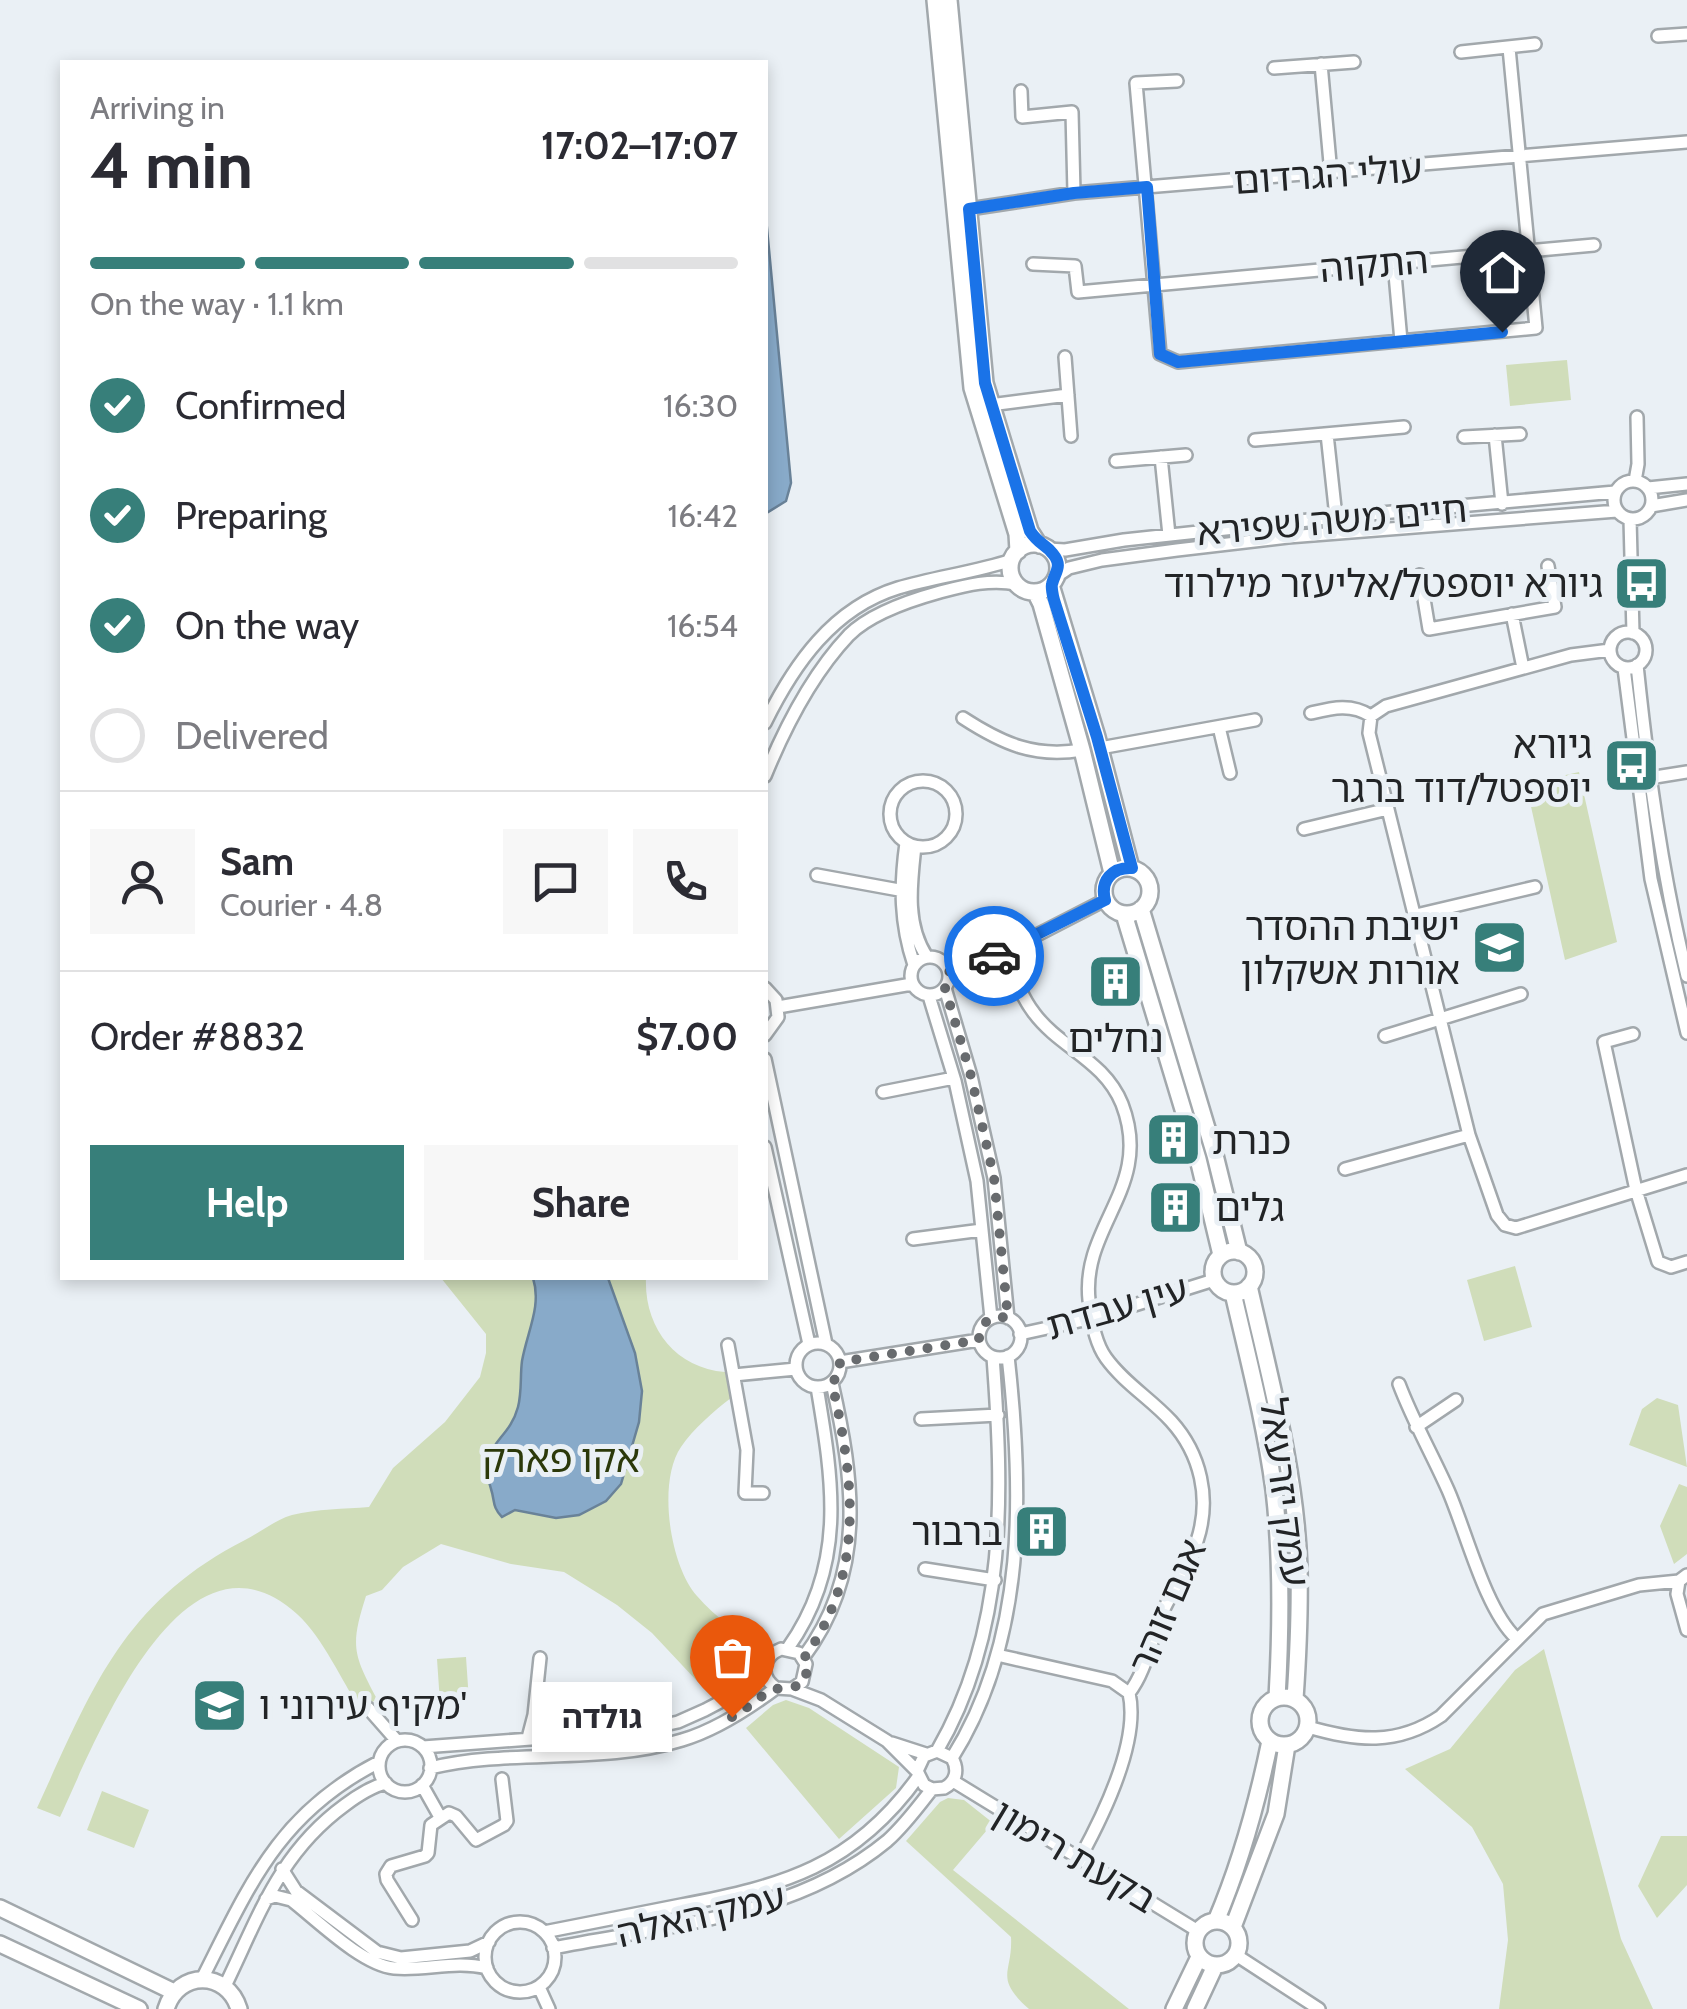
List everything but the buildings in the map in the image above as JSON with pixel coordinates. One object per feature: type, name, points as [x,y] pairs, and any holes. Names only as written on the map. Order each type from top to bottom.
[{"type":"main road","points":[[935,0],[972,388],[1017,534],[1011,573],[1017,584],[1035,592],[1041,604],[1112,872],[1104,888],[1105,900],[1113,910],[1124,914],[1142,909]]},
{"type":"main road","points":[[949,0],[990,405],[1030,531],[1056,559],[1054,580],[1132,868]]},
{"type":"main road","points":[[1015,555],[1027,545],[1043,547]]},
{"type":"main road","points":[[1035,592],[1054,580]]},
{"type":"main road","points":[[1112,872],[1132,868],[1143,874],[1149,885],[1142,909],[1216,1155],[1239,1252]]},
{"type":"main road","points":[[1124,914],[1198,1159],[1222,1255]]},
{"type":"main road","points":[[1239,1252],[1250,1259],[1254,1268],[1249,1286],[1233,1293],[1214,1280],[1214,1266],[1222,1255],[1239,1252]]},
{"type":"main road","name":"עמק יזרעאל","points":[[1249,1286],[1282,1428],[1291,1490],[1299,1565],[1295,1699]]},
{"type":"main road","name":"עמק יזרעאל","points":[[1233,1293],[1265,1432],[1274,1492],[1280,1566],[1277,1698]]},
{"type":"main road","points":[[1277,1698],[1295,1699],[1304,1708],[1308,1727],[1300,1739],[1288,1745],[1270,1741],[1262,1731],[1260,1718],[1266,1705],[1277,1698]]},
{"type":"main road","points":[[1216,1921],[1246,1840],[1270,1741]]},
{"type":"main road","points":[[1233,1927],[1216,1921],[1206,1924],[1194,1942],[1199,1957],[1215,1966],[1236,1955],[1239,1940],[1233,1927],[1276,1814],[1288,1745]]},
{"type":"main road","points":[[0,1908],[174,1992]]},
{"type":"main road","points":[[6,1947],[139,2009]]},
{"type":"main road","points":[[1174,2009],[1199,1957]]},
{"type":"main road","points":[[1196,2009],[1215,1966]]},
{"type":"main road","points":[[166,2009],[182,1985],[202,1978],[225,1986],[240,2009]]},
{"type":"street","points":[[1658,36],[1687,34]]},
{"type":"street","points":[[1461,52],[1536,44]]},
{"type":"street","points":[[1178,80],[1136,84],[1160,354],[1178,362],[1536,328],[1508,48]]},
{"type":"street","points":[[1274,68],[1354,62]]},
{"type":"street","points":[[1321,64],[1331,174]]},
{"type":"street","points":[[1021,91],[1022,117],[1072,112],[1074,193]]},
{"type":"street","name":"עולי הגרדום","points":[[969,209],[1074,193],[1687,142]]},
{"type":"street","name":"התקוה","points":[[1033,264],[1075,266],[1078,292],[1594,245]]},
{"type":"street","points":[[1394,263],[1400,341]]},
{"type":"street","points":[[1065,357],[1071,436]]},
{"type":"street","points":[[990,405],[1068,394]]},
{"type":"street","points":[[1635,481],[1637,417]]},
{"type":"street","points":[[1256,440],[1404,427]]},
{"type":"street","points":[[1328,434],[1336,518]]},
{"type":"street","points":[[1464,437],[1520,434]]},
{"type":"street","points":[[1495,435],[1502,504]]},
{"type":"street","points":[[1116,461],[1186,454]]},
{"type":"street","points":[[1161,457],[1169,535]]},
{"type":"street","points":[[1687,484],[1648,488],[1635,481],[1621,485],[1614,502],[1618,511],[1630,518],[1645,514],[1651,506],[1687,500]]},
{"type":"street","points":[[1648,488],[1651,506]]},
{"type":"street","name":"חיים משה שפירא","points":[[1043,547],[1065,550],[1169,535],[1616,492]]},
{"type":"street","name":"חיים משה שפירא","points":[[1054,580],[1069,568],[1102,560],[1196,548],[1618,511]]},
{"type":"street","points":[[1630,518],[1633,633]]},
{"type":"street","points":[[768,713],[803,660],[840,618],[894,590],[1015,555]]},
{"type":"street","points":[[1420,575],[1429,628],[1555,607],[1548,566]]},
{"type":"street","points":[[768,769],[790,720],[850,634],[874,618],[933,594],[993,580],[1017,584]]},
{"type":"street","points":[[1512,614],[1523,668]]},
{"type":"street","points":[[1633,633],[1646,650],[1630,666],[1612,659],[1610,650],[1617,636],[1633,633]]},
{"type":"street","points":[[1371,716],[1386,706],[1523,668],[1571,655],[1610,650]]},
{"type":"street","points":[[1630,666],[1664,878],[1686,971]]},
{"type":"street","points":[[1630,666],[1651,878],[1687,1033]]},
{"type":"street","points":[[1310,713],[1338,707],[1360,708],[1371,716]]},
{"type":"street","points":[[1371,716],[1370,732],[1469,1135],[1497,1216],[1505,1226],[1516,1228],[1686,1175]]},
{"type":"street","points":[[964,718],[1011,746],[1059,754],[1082,750]]},
{"type":"street","points":[[1100,748],[1255,720]]},
{"type":"street","points":[[1218,726],[1230,773]]},
{"type":"street","points":[[1649,778],[1687,772]]},
{"type":"street","points":[[911,845],[935,845],[944,839],[955,820],[951,798],[934,784],[912,783],[895,797],[890,818],[893,829],[911,845],[916,934],[927,957],[942,962],[948,972],[945,988],[971,1076],[994,1178],[1008,1318]]},
{"type":"street","points":[[1304,829],[1388,808]]},
{"type":"street","points":[[911,845],[900,890],[906,939],[914,965]]},
{"type":"street","points":[[817,876],[900,890]]},
{"type":"street","points":[[1416,915],[1534,887]]},
{"type":"street","points":[[948,972],[1004,951],[1105,900]]},
{"type":"street","name":"אגם זוהר","points":[[1004,951],[1033,1012],[1111,1083],[1127,1123],[1130,1164],[1126,1182],[1096,1243],[1089,1301],[1092,1318],[1104,1356],[1186,1440],[1196,1460],[1204,1501],[1197,1541],[1129,1693],[1132,1716],[1117,1774],[1102,1816],[1080,1858]]},
{"type":"street","points":[[927,957],[910,972],[912,984],[918,992],[929,996],[945,988]]},
{"type":"street","points":[[778,1007],[912,984]]},
{"type":"street","points":[[768,992],[778,1007],[775,1026],[768,1032]]},
{"type":"street","points":[[1386,1036],[1521,994]]},
{"type":"street","points":[[929,996],[954,1078],[977,1181],[991,1318]]},
{"type":"street","points":[[1633,1034],[1604,1042],[1636,1190],[1658,1262],[1672,1267],[1687,1262]]},
{"type":"street","points":[[768,1072],[826,1344]]},
{"type":"street","points":[[882,1092],[954,1078]]},
{"type":"street","points":[[1346,1169],[1469,1135]]},
{"type":"street","points":[[768,1159],[810,1344]]},
{"type":"street","points":[[912,1238],[982,1230]]},
{"type":"street","name":"עין עבדת","points":[[1020,1334],[1092,1318],[1214,1280]]},
{"type":"street","points":[[991,1318],[1008,1318],[1018,1326],[1018,1347],[1008,1356],[993,1357],[979,1340],[980,1330],[991,1318]]},
{"type":"street","points":[[840,1362],[979,1340]]},
{"type":"street","points":[[810,1344],[826,1344],[836,1351],[839,1374],[832,1383],[817,1388],[801,1380],[796,1369],[800,1352],[810,1344]]},
{"type":"street","points":[[728,1345],[747,1450],[745,1493],[763,1493]]},
{"type":"street","points":[[430,1768],[478,1760],[640,1750],[684,1740],[752,1706],[776,1688],[792,1689],[821,1700],[888,1741],[932,1790],[944,1788],[953,1781],[956,1772],[952,1758],[984,1696],[1012,1582],[1017,1447],[1008,1356]]},
{"type":"street","points":[[918,1774],[920,1759],[932,1752],[968,1690],[995,1580],[1000,1518],[993,1357]]},
{"type":"street","points":[[734,1374],[796,1369]]},
{"type":"street","points":[[821,1700],[805,1676],[804,1658],[835,1606],[851,1517],[850,1476],[832,1383]]},
{"type":"street","points":[[1399,1384],[1504,1627],[1516,1638]]},
{"type":"street","points":[[202,1978],[256,1871],[282,1837],[308,1809],[379,1762],[391,1745],[408,1740],[423,1747],[637,1731],[678,1722],[734,1694],[764,1672],[770,1654],[788,1648],[817,1599],[826,1568],[832,1478],[817,1388]]},
{"type":"street","points":[[1416,1427],[1456,1400]]},
{"type":"street","points":[[921,1419],[998,1415]]},
{"type":"street","points":[[925,1569],[995,1580]]},
{"type":"street","points":[[1308,1727],[1346,1738],[1382,1740],[1423,1728],[1459,1698],[1543,1614],[1639,1585],[1683,1578],[1677,1594],[1687,1630]]},
{"type":"street","points":[[788,1648],[804,1658]]},
{"type":"street","points":[[997,1655],[1112,1681],[1129,1693]]},
{"type":"street","points":[[528,1738],[540,1658]]},
{"type":"street","points":[[764,1672],[776,1688]]},
{"type":"street","points":[[792,1689],[805,1676]]},
{"type":"street","points":[[368,1708],[391,1745]]},
{"type":"street","points":[[534,1715],[544,1737]]},
{"type":"street","points":[[888,1741],[952,1758]]},
{"type":"street","points":[[379,1762],[386,1783],[400,1791],[415,1789],[430,1768],[423,1747]]},
{"type":"street","name":"עמק האלה","points":[[544,1932],[782,1883],[851,1846],[878,1826],[918,1774]]},
{"type":"street","points":[[412,1920],[386,1874],[391,1866],[428,1853],[431,1825],[440,1817],[454,1814],[476,1840],[498,1829],[506,1821],[502,1779]]},
{"type":"street","name":"בקעת רימון","points":[[953,1781],[1198,1932]]},
{"type":"street","points":[[225,1986],[282,1869],[321,1823],[375,1786],[386,1783]]},
{"type":"street","points":[[422,1784],[440,1817]]},
{"type":"street","name":"עמק האלה","points":[[554,1948],[788,1899],[860,1860],[889,1839],[932,1790]]},
{"type":"street","points":[[282,1869],[296,1891],[377,1952],[401,1958],[470,1951],[488,1942],[502,1928],[527,1923],[544,1932],[554,1948],[553,1970],[539,1987],[519,1992],[508,1990],[491,1978],[486,1968],[488,1942]]},
{"type":"street","points":[[266,1898],[291,1900],[381,1965],[406,1968],[459,1963],[486,1968]]},
{"type":"street","points":[[1236,1955],[1319,2009]]},
{"type":"street","points":[[539,1987],[549,2009]]},
{"type":"green space","points":[[1567,360],[1571,400],[1510,406],[1506,365]]},
{"type":"green space","points":[[1579,772],[1617,942],[1565,960],[1526,784]]},
{"type":"green space","points":[[1515,1266],[1532,1327],[1484,1341],[1467,1280]]},
{"type":"green space","name":"אקו פארק","points":[[443,1280],[646,1280],[650,1313],[666,1342],[691,1363],[725,1372],[731,1398],[691,1434],[674,1462],[668,1502],[670,1523],[680,1565],[697,1596],[720,1619],[764,1651],[755,1666],[711,1696],[652,1633],[617,1605],[564,1572],[511,1564],[441,1544],[403,1567],[382,1590],[366,1596],[356,1649],[377,1699],[361,1710],[324,1647],[297,1614],[256,1590],[217,1592],[181,1613],[149,1649],[120,1693],[60,1817],[37,1808],[95,1688],[140,1621],[168,1592],[203,1565],[286,1517],[369,1507],[393,1468],[445,1422],[480,1377],[486,1334]]},
{"type":"green space","points":[[1657,1398],[1678,1405],[1687,1467],[1629,1445],[1642,1409]]},
{"type":"green space","points":[[1679,1484],[1687,1487],[1687,1554],[1674,1564],[1660,1526]]},
{"type":"green space","points":[[1544,1649],[1621,1939],[1653,2009],[1499,2009],[1508,1940],[1503,1884],[1472,1827],[1405,1769],[1450,1749],[1515,1670]]},
{"type":"green space","points":[[466,1657],[469,1701],[440,1703],[437,1659]]},
{"type":"green space","points":[[786,1700],[809,1708],[899,1767],[896,1788],[839,1839],[746,1728],[773,1705]]},
{"type":"green space","points":[[102,1791],[149,1810],[134,1848],[87,1830]]},
{"type":"green space","points":[[948,1798],[964,1800],[993,1823],[953,1870],[1129,2009],[1029,2009],[1018,1998],[1007,1975],[1011,1937],[906,1841]]},
{"type":"green space","points":[[1661,1836],[1687,1836],[1687,1885],[1657,1918],[1638,1886]]},
{"type":"water","points":[[768,239],[791,483],[786,501],[768,512]]},
{"type":"water","points":[[533,1280],[609,1280],[635,1353],[642,1391],[639,1422],[621,1484],[606,1501],[579,1515],[556,1518],[515,1510],[502,1517],[495,1507],[488,1462],[518,1407]]},
{"type":"way so far","points":[[732,1717],[776,1688],[792,1689],[802,1682],[806,1671],[804,1658],[835,1606],[851,1517],[850,1476],[832,1383],[839,1374],[840,1362],[979,1340],[986,1321],[996,1316],[1008,1318],[994,1178],[971,1076],[945,988],[948,972],[994,956]]},
{"type":"place","name":"גיורא יוספטל/אליעזר מילרוד","points":[[1642,583]]},
{"type":"place","name":"גיורא יוספטל/דוד ברגר","points":[[1631,766]]},
{"type":"place","name":"ישיבת ההסדר אורות אשקלון","points":[[1499,948]]},
{"type":"place","name":"נחלים","points":[[1116,981]]},
{"type":"place","name":"כנרת","points":[[1173,1140]]},
{"type":"place","name":"גלים","points":[[1176,1207]]},
{"type":"place","name":"ברבור","points":[[1042,1531]]},
{"type":"place","name":"מקיף עירוני ו'","points":[[220,1705]]},
{"type":"place","name":"גולדה","points":[[732,1717]]},
{"type":"route","points":[[994,956],[1105,900],[1104,888],[1112,872],[1132,868],[1097,737],[1054,600],[1051,585],[1058,563],[1030,531],[990,405],[969,209],[1147,187],[1160,354],[1168,360],[1502,332]]}]
